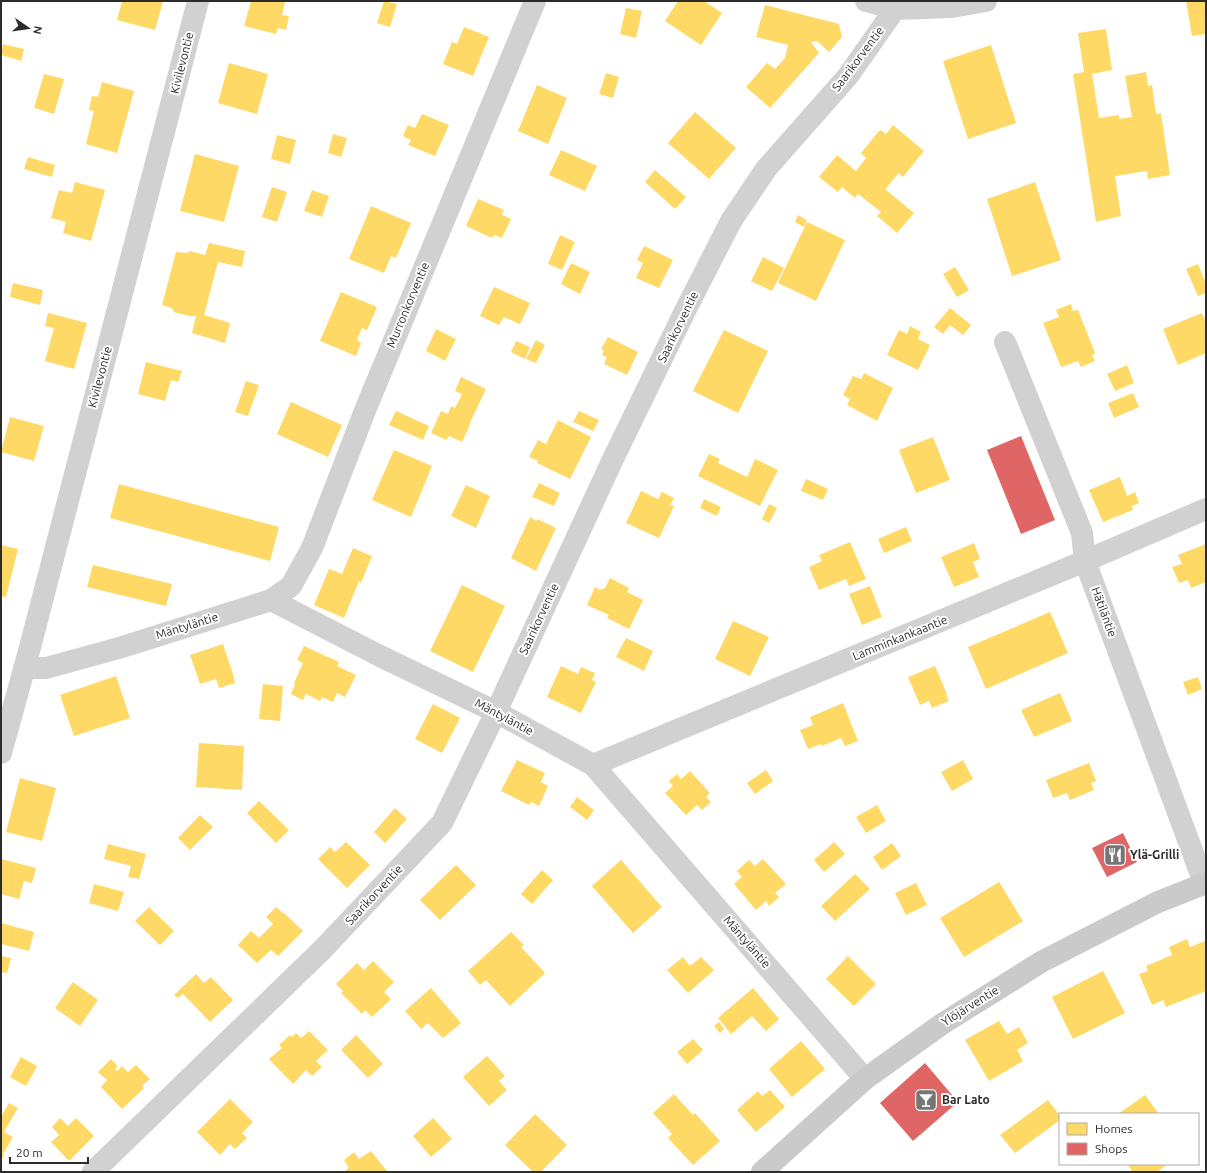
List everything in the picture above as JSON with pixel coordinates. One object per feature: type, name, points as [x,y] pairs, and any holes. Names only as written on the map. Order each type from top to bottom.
[{"type":"main road","name":"Ylöjärventie","points":[[762,1172],[865,1079],[942,1024],[1041,962],[1158,902],[1205,883]]},
{"type":"street","name":"Kivilevontie","points":[[1,752],[198,1]]},
{"type":"street","name":"Murronkorventie","points":[[271,600],[290,586],[312,548],[366,408],[535,1]]},
{"type":"street","points":[[866,1],[896,5],[952,7],[986,1]]},
{"type":"street","name":"Saarikorventie","points":[[93,1172],[322,950],[442,823],[496,712],[613,459],[685,311],[731,221],[766,169],[848,76],[896,5]]},
{"type":"street","name":"Hätiläntie","points":[[1005,342],[1082,533],[1085,561],[1205,883]]},
{"type":"street","name":"Lamminkankaantie","points":[[593,765],[1085,561],[1206,509]]},
{"type":"street","name":"Mäntyläntie","points":[[24,668],[46,668],[119,648],[271,600],[380,656],[496,712],[593,765],[865,1079]]},
{"type":"building: Homes","points":[[122,1],[163,1],[155,30],[117,20]]},
{"type":"building: Homes","points":[[251,1],[285,1],[282,15],[289,16],[286,30],[278,28],[276,34],[244,26]]},
{"type":"building: Homes","points":[[384,1],[397,4],[390,27],[377,23]]},
{"type":"building: Homes","points":[[678,1],[704,1],[722,13],[701,45],[665,21]]},
{"type":"building: Homes","points":[[1186,1],[1206,1],[1206,34],[1192,36]]},
{"type":"building: Homes","points":[[765,5],[839,24],[842,37],[829,52],[817,41],[811,42],[819,53],[770,108],[746,87],[767,63],[775,69],[785,58],[788,45],[756,37]]},
{"type":"building: Homes","points":[[626,8],[642,11],[636,38],[620,34]]},
{"type":"building: Homes","points":[[464,27],[489,37],[473,76],[443,64],[452,42],[457,44]]},
{"type":"building: Homes","points":[[1106,29],[1112,70],[1092,74],[1099,118],[1119,115],[1119,119],[1132,117],[1125,76],[1146,72],[1148,86],[1152,85],[1156,114],[1161,113],[1170,175],[1148,179],[1147,171],[1115,176],[1121,216],[1096,222],[1073,74],[1084,72],[1078,33]]},
{"type":"building: Homes","points":[[3,44],[24,49],[21,61],[1,55]]},
{"type":"building: Homes","points":[[991,45],[1016,123],[968,139],[943,61]]},
{"type":"building: Homes","points":[[229,63],[268,74],[257,114],[218,103]]},
{"type":"building: Homes","points":[[606,73],[619,77],[613,98],[599,94]]},
{"type":"building: Homes","points":[[44,74],[64,79],[54,114],[34,108]]},
{"type":"building: Homes","points":[[102,82],[134,91],[117,153],[86,144],[94,111],[89,110],[92,96],[98,97]]},
{"type":"building: Homes","points":[[537,85],[567,98],[548,144],[518,131]]},
{"type":"building: Homes","points":[[695,112],[736,148],[709,179],[668,143]]},
{"type":"building: Homes","points":[[422,114],[449,125],[435,156],[408,145],[411,140],[403,136],[408,125],[415,128]]},
{"type":"building: Homes","points":[[893,125],[924,151],[903,177],[899,173],[885,189],[914,213],[897,233],[877,216],[881,212],[858,194],[855,198],[842,187],[838,192],[819,177],[837,155],[856,171],[866,158],[861,153],[878,132],[881,130],[886,134]]},
{"type":"building: Homes","points":[[333,134],[347,138],[341,157],[328,153]]},
{"type":"building: Homes","points":[[277,135],[296,140],[290,164],[271,159]]},
{"type":"building: Homes","points":[[561,150],[597,166],[585,191],[549,175]]},
{"type":"building: Homes","points":[[195,154],[239,166],[224,222],[180,211]]},
{"type":"building: Homes","points":[[28,157],[55,165],[52,177],[24,169]]},
{"type":"building: Homes","points":[[655,170],[686,197],[675,209],[645,182]]},
{"type":"building: Homes","points":[[75,182],[105,190],[91,241],[63,233],[66,222],[51,218],[59,190],[72,193]]},
{"type":"building: Homes","points":[[1035,182],[1061,260],[1012,276],[987,199]]},
{"type":"building: Homes","points":[[272,187],[287,192],[277,222],[262,217]]},
{"type":"building: Homes","points":[[312,190],[329,196],[322,217],[304,211]]},
{"type":"building: Homes","points":[[478,199],[504,210],[502,215],[511,219],[502,238],[494,235],[492,238],[466,226]]},
{"type":"building: Homes","points":[[371,206],[411,223],[396,258],[391,256],[384,273],[349,259]]},
{"type":"building: Homes","points":[[798,215],[807,220],[804,227],[795,222]]},
{"type":"building: Homes","points":[[807,222],[845,240],[816,301],[778,283]]},
{"type":"building: Homes","points":[[560,235],[575,242],[562,270],[548,264]]},
{"type":"building: Homes","points":[[209,243],[245,251],[242,267],[218,262],[204,315],[230,323],[225,343],[192,333],[196,316],[189,316],[174,312],[172,308],[162,305],[176,252],[187,253],[190,251],[205,255]]},
{"type":"building: Homes","points":[[644,246],[673,260],[659,288],[636,278],[643,263],[637,260]]},
{"type":"building: Homes","points":[[763,257],[784,268],[772,291],[751,281]]},
{"type":"building: Homes","points":[[571,263],[590,272],[580,294],[561,284]]},
{"type":"building: Homes","points":[[1198,264],[1206,284],[1206,293],[1198,296],[1186,269]]},
{"type":"building: Homes","points":[[955,267],[969,290],[957,297],[943,274]]},
{"type":"building: Homes","points":[[13,283],[43,290],[40,305],[10,297]]},
{"type":"building: Homes","points":[[494,287],[530,303],[520,324],[504,317],[499,325],[480,316]]},
{"type":"building: Homes","points":[[341,292],[377,307],[367,330],[362,328],[357,340],[361,343],[356,356],[320,341]]},
{"type":"building: Homes","points":[[1071,304],[1073,311],[1078,310],[1095,353],[1092,355],[1095,361],[1081,367],[1078,361],[1061,367],[1043,323],[1059,317],[1056,310]]},
{"type":"building: Homes","points":[[950,308],[971,325],[963,335],[950,325],[943,334],[934,327]]},
{"type":"building: Homes","points":[[48,313],[87,323],[74,369],[45,361],[54,328],[45,326]]},
{"type":"building: Homes","points":[[1202,313],[1206,322],[1206,353],[1178,365],[1163,329]]},
{"type":"building: Homes","points":[[910,326],[921,332],[918,339],[930,345],[918,370],[887,355],[899,330],[907,334]]},
{"type":"building: Homes","points":[[436,329],[456,339],[445,361],[426,351]]},
{"type":"building: Homes","points":[[724,330],[768,351],[738,413],[693,391]]},
{"type":"building: Homes","points":[[608,337],[638,352],[627,375],[604,364],[607,357],[602,355],[604,351],[601,349]]},
{"type":"building: Homes","points":[[536,340],[545,345],[536,363],[526,359]]},
{"type":"building: Homes","points":[[516,341],[530,347],[525,359],[511,352]]},
{"type":"building: Homes","points":[[146,362],[182,371],[178,382],[171,380],[165,401],[138,394]]},
{"type":"building: Homes","points":[[1127,365],[1134,383],[1115,391],[1107,374]]},
{"type":"building: Homes","points":[[864,373],[893,388],[877,421],[847,405],[850,399],[843,395],[853,376],[861,379]]},
{"type":"building: Homes","points":[[461,377],[486,389],[462,442],[449,436],[446,440],[431,433],[441,411],[448,414],[451,406],[455,408],[462,394],[455,391]]},
{"type":"building: Homes","points":[[246,381],[259,385],[248,416],[235,412]]},
{"type":"building: Homes","points":[[1133,393],[1139,407],[1114,418],[1108,403]]},
{"type":"building: Homes","points":[[291,402],[342,425],[328,457],[277,434]]},
{"type":"building: Homes","points":[[396,411],[429,426],[423,440],[389,425]]},
{"type":"building: Homes","points":[[579,411],[599,420],[593,431],[573,422]]},
{"type":"building: Homes","points":[[10,417],[44,426],[34,461],[1,452]]},
{"type":"building: Homes","points":[[558,420],[591,437],[570,479],[537,463],[538,461],[529,457],[538,440],[546,444]]},
{"type":"building: Homes","points":[[933,437],[950,480],[916,493],[899,450]]},
{"type":"building: Homes","points":[[394,450],[432,466],[411,517],[372,500]]},
{"type":"building: Homes","points":[[709,454],[720,459],[718,463],[747,477],[755,459],[778,470],[760,506],[698,476]]},
{"type":"building: Homes","points":[[1120,477],[1127,496],[1135,492],[1139,503],[1132,506],[1133,510],[1103,522],[1089,490]]},
{"type":"building: Homes","points":[[806,479],[828,489],[823,500],[801,491]]},
{"type":"building: Homes","points":[[539,483],[560,493],[554,506],[532,497]]},
{"type":"building: Homes","points":[[119,484],[279,527],[270,561],[110,518]]},
{"type":"building: Homes","points":[[466,485],[490,496],[476,528],[451,516]]},
{"type":"building: Homes","points":[[641,491],[658,499],[662,492],[674,498],[670,505],[674,506],[659,538],[626,523]]},
{"type":"building: Homes","points":[[704,499],[721,507],[717,516],[700,508]]},
{"type":"building: Homes","points":[[769,504],[777,508],[769,523],[762,519]]},
{"type":"building: Homes","points":[[530,517],[556,528],[536,571],[511,558]]},
{"type":"building: Homes","points":[[906,527],[912,541],[884,553],[878,539]]},
{"type":"building: Homes","points":[[850,542],[866,579],[849,586],[846,579],[819,590],[809,567],[822,561],[819,555]]},
{"type":"building: Homes","points":[[974,543],[980,559],[973,562],[979,577],[954,587],[941,557]]},
{"type":"building: Homes","points":[[1206,544],[1206,582],[1191,588],[1188,580],[1179,583],[1172,567],[1182,564],[1178,555]]},
{"type":"building: Homes","points":[[1,545],[18,549],[6,597],[1,596]]},
{"type":"building: Homes","points":[[353,548],[372,556],[361,583],[359,581],[344,618],[314,605],[329,569],[342,574]]},
{"type":"building: Homes","points":[[93,565],[172,584],[166,606],[87,587]]},
{"type":"building: Homes","points":[[610,578],[629,588],[627,592],[643,600],[629,629],[607,618],[609,615],[587,605],[595,587],[600,590],[605,588]]},
{"type":"building: Homes","points":[[462,585],[505,606],[473,672],[430,651]]},
{"type":"building: Homes","points":[[870,586],[882,617],[862,625],[849,594]]},
{"type":"building: Homes","points":[[1050,612],[1068,653],[986,689],[968,647]]},
{"type":"building: Homes","points":[[733,621],[769,637],[750,676],[715,659]]},
{"type":"building: Homes","points":[[626,638],[653,651],[644,671],[616,657]]},
{"type":"building: Homes","points":[[223,644],[235,683],[219,688],[216,679],[200,684],[190,655]]},
{"type":"building: Homes","points":[[304,646],[339,662],[337,666],[356,675],[345,697],[337,693],[333,702],[322,697],[320,701],[306,694],[303,700],[291,694],[303,663],[297,660]]},
{"type":"building: Homes","points":[[561,666],[578,674],[581,667],[595,673],[592,680],[596,682],[581,713],[547,697]]},
{"type":"building: Homes","points":[[935,666],[949,701],[932,708],[929,701],[920,705],[908,677]]},
{"type":"building: Homes","points":[[116,676],[130,718],[74,736],[60,695]]},
{"type":"building: Homes","points":[[1198,677],[1202,689],[1188,695],[1183,682]]},
{"type":"building: Homes","points":[[263,684],[283,686],[280,721],[259,719]]},
{"type":"building: Homes","points":[[1060,693],[1072,721],[1034,737],[1021,710]]},
{"type":"building: Homes","points":[[843,703],[858,741],[845,746],[841,738],[822,746],[821,744],[808,749],[800,730],[813,725],[810,717]]},
{"type":"building: Homes","points":[[433,704],[460,718],[442,753],[415,739]]},
{"type":"building: Homes","points":[[199,743],[244,746],[242,790],[196,787]]},
{"type":"building: Homes","points":[[517,760],[545,773],[541,782],[548,786],[539,806],[531,802],[529,805],[501,791]]},
{"type":"building: Homes","points":[[963,760],[973,779],[952,791],[941,772]]},
{"type":"building: Homes","points":[[1089,763],[1096,781],[1091,783],[1094,790],[1070,800],[1067,793],[1053,798],[1046,780]]},
{"type":"building: Homes","points":[[766,770],[773,781],[755,794],[747,783]]},
{"type":"building: Homes","points":[[690,771],[710,793],[706,797],[711,802],[702,810],[697,805],[686,815],[665,793],[673,786],[669,781],[677,774],[681,779]]},
{"type":"building: Homes","points":[[20,778],[56,788],[42,841],[6,832]]},
{"type":"building: Homes","points":[[577,797],[594,810],[587,820],[570,807]]},
{"type":"building: Homes","points":[[259,801],[289,830],[276,843],[247,813]]},
{"type":"building: Homes","points":[[877,805],[886,821],[866,833],[856,817]]},
{"type":"building: Homes","points":[[395,808],[407,819],[385,843],[374,832]]},
{"type":"building: Homes","points":[[200,815],[213,827],[190,850],[178,838]]},
{"type":"building: Homes","points":[[346,842],[370,865],[347,888],[318,859],[330,847],[335,852]]},
{"type":"building: Homes","points":[[834,842],[845,854],[824,872],[814,860]]},
{"type":"building: Homes","points":[[892,843],[901,856],[882,870],[873,857]]},
{"type":"building: Homes","points":[[108,844],[146,854],[139,879],[128,877],[131,866],[104,859]]},
{"type":"building: Homes","points":[[1,859],[36,868],[32,883],[24,881],[19,899],[1,894]]},
{"type":"building: Homes","points":[[763,859],[786,884],[775,893],[779,897],[769,906],[766,901],[756,910],[734,884],[742,877],[737,871],[749,860],[755,866]]},
{"type":"building: Homes","points":[[621,860],[662,907],[633,933],[592,886]]},
{"type":"building: Homes","points":[[456,865],[476,885],[440,920],[420,900]]},
{"type":"building: Homes","points":[[542,870],[553,880],[532,904],[521,894]]},
{"type":"building: Homes","points":[[855,874],[870,889],[835,921],[821,906]]},
{"type":"building: Homes","points":[[999,882],[1023,921],[964,957],[940,918]]},
{"type":"building: Homes","points":[[916,883],[927,905],[906,915],[895,893]]},
{"type":"building: Homes","points":[[94,884],[124,892],[118,911],[89,903]]},
{"type":"building: Homes","points":[[149,907],[174,931],[160,945],[135,921]]},
{"type":"building: Homes","points":[[276,907],[303,931],[278,956],[271,950],[257,963],[238,945],[251,931],[259,938],[273,924],[266,917]]},
{"type":"building: Homes","points":[[1,923],[34,932],[29,951],[1,944]]},
{"type":"building: Homes","points":[[511,932],[524,945],[521,947],[545,973],[510,1006],[486,980],[480,985],[468,971]]},
{"type":"building: Homes","points":[[1187,939],[1190,947],[1205,941],[1206,991],[1166,1007],[1163,1000],[1152,1005],[1139,974],[1148,971],[1146,966],[1172,955],[1169,947]]},
{"type":"building: Homes","points":[[1,956],[11,958],[7,973],[1,972]]},
{"type":"building: Homes","points":[[848,956],[876,984],[854,1006],[826,979]]},
{"type":"building: Homes","points":[[683,957],[690,966],[701,957],[714,970],[688,993],[667,970]]},
{"type":"building: Homes","points":[[373,961],[394,982],[384,992],[391,999],[372,1017],[365,1010],[362,1014],[341,993],[343,991],[336,984],[357,963],[364,970]]},
{"type":"building: Homes","points":[[1103,971],[1125,1013],[1073,1039],[1052,997]]},
{"type":"building: Homes","points":[[196,974],[204,983],[211,977],[233,1000],[210,1022],[183,994],[178,998],[174,995]]},
{"type":"building: Homes","points":[[73,982],[98,1000],[80,1026],[55,1008]]},
{"type":"building: Homes","points":[[431,988],[461,1023],[443,1038],[428,1023],[421,1029],[405,1011]]},
{"type":"building: Homes","points":[[753,988],[779,1019],[766,1031],[752,1016],[731,1034],[718,1018]]},
{"type":"building: Homes","points":[[999,1021],[1007,1034],[1019,1027],[1028,1043],[1017,1050],[1023,1061],[989,1081],[965,1040]]},
{"type":"building: Homes","points":[[719,1022],[724,1029],[720,1033],[714,1026]]},
{"type":"building: Homes","points":[[309,1031],[328,1050],[316,1061],[322,1067],[312,1076],[306,1070],[293,1084],[269,1059],[282,1048],[279,1045],[290,1035],[292,1037],[296,1033],[301,1038]]},
{"type":"building: Homes","points":[[356,1035],[383,1064],[368,1078],[341,1050]]},
{"type":"building: Homes","points":[[693,1039],[703,1050],[687,1064],[677,1052]]},
{"type":"building: Homes","points":[[801,1041],[825,1069],[792,1097],[769,1069]]},
{"type":"building: Homes","points":[[487,1056],[505,1076],[499,1081],[507,1090],[489,1106],[463,1077]]},
{"type":"building: Homes","points":[[21,1057],[37,1066],[26,1086],[10,1077]]},
{"type":"building: Homes","points":[[111,1059],[118,1066],[115,1069],[117,1071],[122,1066],[128,1072],[136,1065],[150,1079],[142,1086],[144,1088],[122,1109],[101,1087],[107,1080],[98,1072]]},
{"type":"building: Homes","points":[[770,1090],[785,1107],[756,1132],[737,1110],[758,1091],[762,1096]]},
{"type":"building: Homes","points":[[674,1094],[693,1115],[695,1113],[720,1141],[693,1165],[668,1138],[672,1134],[653,1113]]},
{"type":"building: Homes","points":[[1145,1095],[1158,1113],[1119,1113]]},
{"type":"building: Homes","points":[[230,1099],[253,1122],[242,1133],[247,1138],[235,1149],[230,1144],[220,1155],[197,1132]]},
{"type":"building: Homes","points":[[1048,1100],[1059,1115],[1059,1121],[1015,1153],[1000,1135]]},
{"type":"building: Homes","points":[[9,1103],[18,1108],[4,1132],[13,1137],[1,1159],[1,1117]]},
{"type":"building: Homes","points":[[535,1114],[567,1145],[541,1172],[533,1172],[505,1145]]},
{"type":"building: Homes","points":[[60,1118],[68,1126],[76,1118],[94,1136],[69,1161],[51,1142],[59,1135],[52,1127]]},
{"type":"building: Homes","points":[[433,1118],[452,1139],[431,1157],[413,1136]]},
{"type":"building: Homes","points":[[371,1151],[387,1171],[347,1172],[346,1170],[349,1168],[344,1160],[354,1152],[359,1159]]},
{"type":"building: Homes","points":[[1128,1165],[1167,1165],[1157,1172],[1133,1172]]},
{"type":"building: Shops","points":[[1021,436],[1055,520],[1021,534],[987,450]]},
{"type":"building: Shops","name":"Ylä-Grilli","points":[[1123,833],[1137,862],[1107,877],[1092,848]]},
{"type":"building: Shops","points":[[925,1063],[958,1102],[913,1141],[880,1103]]},
{"type":"place","name":"Ylä-Grilli","points":[[1115,855]]},
{"type":"place","name":"Bar Lato","points":[[926,1100]]}]
